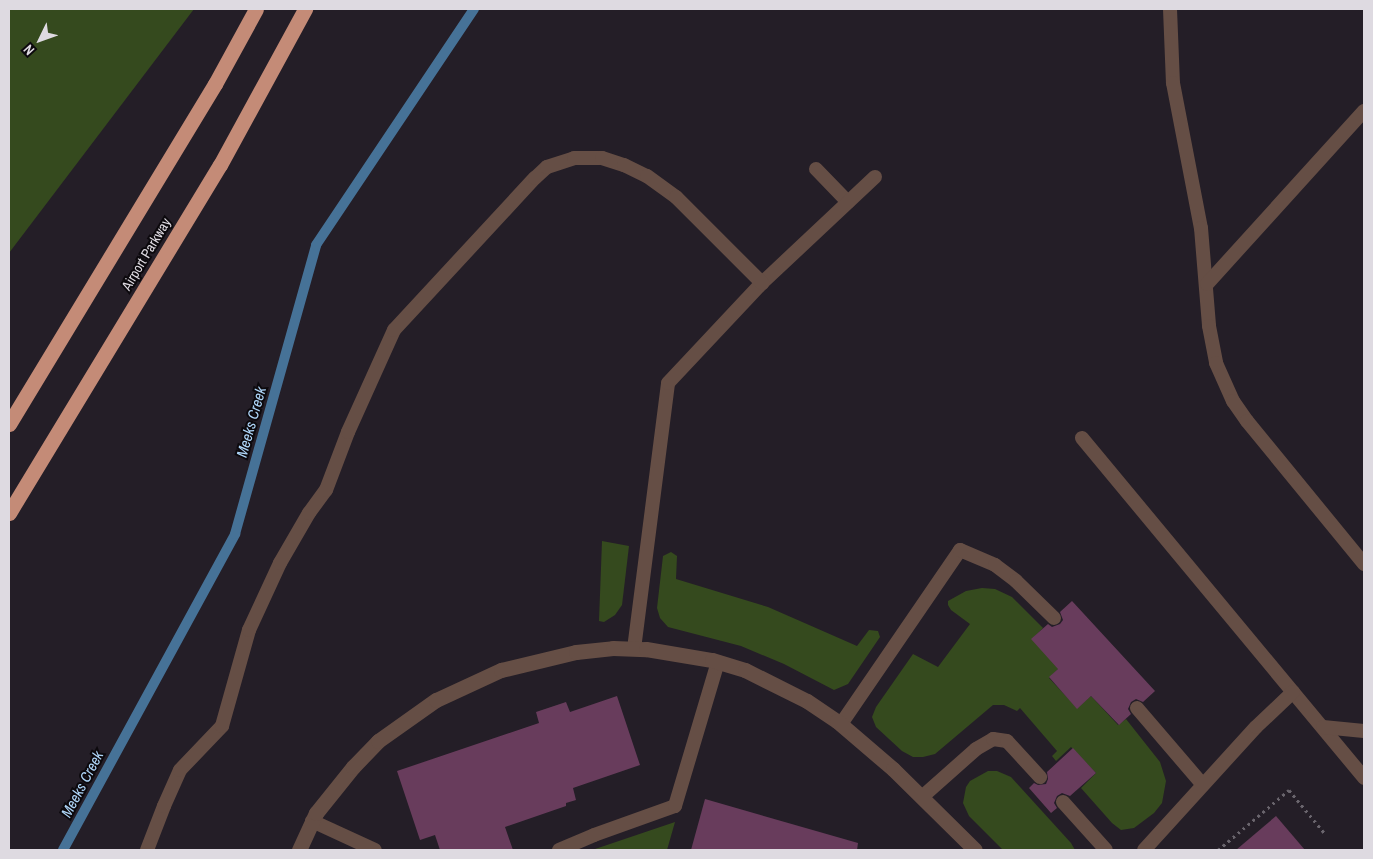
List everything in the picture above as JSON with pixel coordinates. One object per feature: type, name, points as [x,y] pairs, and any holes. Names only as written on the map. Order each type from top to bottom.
[{"type":"highway","points":[[9,424],[215,84],[256,9]]},
{"type":"highway","name":"Airport Parkway","points":[[9,513],[220,164],[305,9]]},
{"type":"street","points":[[298,850],[312,821],[334,789],[372,748],[406,720],[436,700],[501,670],[576,652],[613,648],[681,654],[718,662],[745,670],[780,685],[841,724],[922,797],[975,850]]},
{"type":"lane","points":[[1170,9],[1173,83],[1178,117],[1195,191],[1207,284],[1211,344],[1221,376],[1233,401],[1262,442],[1364,564]]},
{"type":"lane","points":[[1207,284],[1364,110]]},
{"type":"lane","points":[[148,850],[180,770],[222,726],[250,630],[280,563],[308,513],[326,490],[348,432],[394,330],[535,178],[547,167],[574,158],[602,158],[647,176],[676,197],[762,283]]},
{"type":"lane","points":[[816,169],[848,202]]},
{"type":"lane","points":[[634,649],[668,383],[762,283],[875,177]]},
{"type":"lane","points":[[1082,438],[1364,778]]},
{"type":"lane","points":[[841,724],[960,550],[995,565],[1016,581],[1054,618]]},
{"type":"lane","points":[[559,850],[594,835],[675,806],[718,662]]},
{"type":"lane","points":[[1144,850],[1256,727],[1293,692]]},
{"type":"lane","points":[[1137,708],[1203,785]]},
{"type":"lane","points":[[1323,727],[1364,731]]},
{"type":"lane","points":[[922,797],[976,749],[993,739],[1007,741],[1040,777]]},
{"type":"lane","points":[[1063,802],[1106,850]]},
{"type":"lane","points":[[312,821],[376,850]]},
{"type":"path","points":[[1218,850],[1288,790],[1326,835]]},
{"type":"green space","points":[[9,9],[194,9],[9,253]]},
{"type":"green space","points":[[602,541],[629,546],[622,605],[615,615],[604,622],[599,621]]},
{"type":"green space","points":[[671,552],[677,556],[676,579],[768,607],[857,646],[869,630],[878,631],[880,637],[848,684],[834,690],[784,664],[741,646],[668,627],[660,618],[657,608],[663,556]]},
{"type":"green space","points":[[982,588],[995,589],[1012,597],[1043,628],[1032,639],[1062,665],[1049,678],[1077,708],[1091,696],[1118,725],[1126,719],[1160,762],[1166,781],[1162,803],[1154,813],[1134,828],[1121,830],[1112,823],[1081,788],[1096,773],[1071,747],[1056,761],[1052,756],[1057,751],[1020,708],[1017,711],[1004,705],[993,705],[935,754],[923,757],[913,757],[902,751],[876,727],[872,717],[876,707],[913,654],[938,667],[970,624],[951,610],[948,601],[966,591]]},
{"type":"green space","points":[[988,771],[997,771],[1011,777],[1071,843],[1075,850],[1003,850],[969,816],[963,803],[966,787],[970,781]]},
{"type":"green space","points":[[675,822],[667,850],[592,850],[604,846]]},
{"type":"building","points":[[1072,601],[1155,691],[1143,702],[1136,699],[1131,702],[1128,709],[1131,714],[1119,725],[1091,696],[1077,709],[1049,677],[1058,669],[1031,639],[1048,624],[1052,627],[1060,624],[1063,620],[1060,612]]},
{"type":"building","points":[[617,696],[640,765],[573,788],[576,800],[566,803],[566,806],[505,827],[513,850],[440,850],[435,835],[420,840],[397,771],[539,723],[536,712],[566,702],[570,712]]},
{"type":"building","points":[[1073,748],[1096,773],[1070,796],[1062,793],[1057,796],[1054,803],[1057,808],[1051,813],[1029,788],[1034,783],[1038,785],[1046,784],[1048,779],[1047,772]]},
{"type":"building","points":[[705,799],[858,843],[857,850],[691,850]]},
{"type":"building","points":[[1276,816],[1305,850],[1236,850]]},
{"type":"waterway","name":"Meeks Creek","points":[[63,850],[235,534],[316,245],[474,9]]}]
